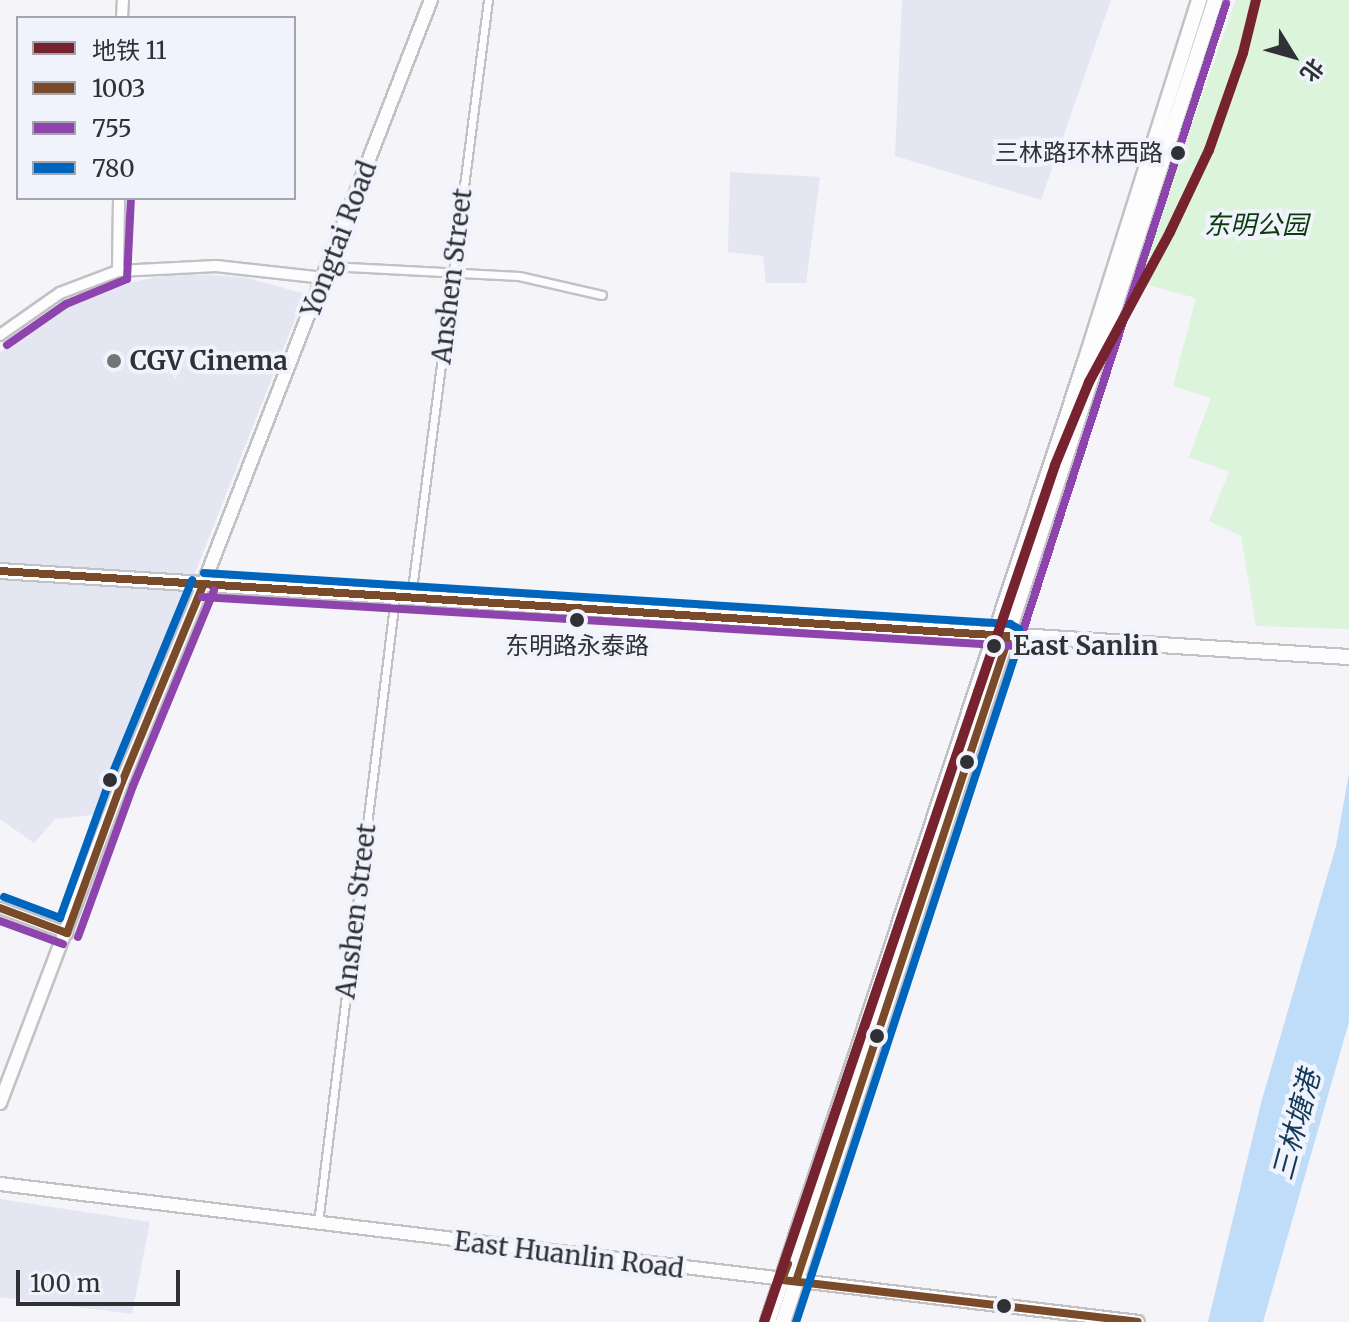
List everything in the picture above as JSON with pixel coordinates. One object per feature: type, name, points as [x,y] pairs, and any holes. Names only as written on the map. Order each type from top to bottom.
[{"type":"main road","points":[[1002,635],[1199,0]]},
{"type":"main road","points":[[768,1322],[789,1281],[1215,0]]},
{"type":"main road","points":[[0,571],[1349,657]]},
{"type":"main road","points":[[783,1322],[789,1281]]},
{"type":"street","name":"Yongtai Road","points":[[0,1103],[122,782],[203,585],[431,0]]},
{"type":"street","name":"Anshen Street","points":[[318,1224],[402,598],[453,272],[488,0]]},
{"type":"street","points":[[118,271],[119,200]]},
{"type":"street","points":[[0,335],[60,293],[118,271],[216,266],[326,272],[453,272],[530,277],[552,281],[564,289],[602,295]]},
{"type":"street","points":[[0,908],[67,933]]},
{"type":"street","name":"East Huanlin Road","points":[[0,1184],[1138,1322]]},
{"type":"shaded area","points":[[902,0],[1111,0],[1041,200],[895,156]]},
{"type":"shaded area","points":[[730,172],[820,177],[806,283],[766,283],[763,256],[728,252]]},
{"type":"shaded area","points":[[175,273],[244,277],[305,294],[100,814],[55,819],[34,843],[0,819],[0,353],[49,315],[129,283]]},
{"type":"shaded area","points":[[0,1199],[150,1222],[132,1314],[0,1297]]},
{"type":"green space","name":"东明公园","points":[[1236,0],[1349,0],[1349,629],[1256,626],[1241,536],[1209,521],[1229,472],[1189,457],[1211,398],[1173,386],[1196,298],[1135,282]]},
{"type":"water","name":"三林塘港","points":[[1349,773],[1349,1022],[1263,1322],[1208,1322],[1261,1103],[1336,846]]},
{"type":"metro line","name":"11","points":[[764,1322],[1055,465],[1089,382],[1170,232],[1209,150],[1243,53],[1256,0]]},
{"type":"transit line","name":"755","points":[[202,597],[1015,646],[1020,640],[1226,4]]},
{"type":"transit line","name":"755","points":[[7,345],[66,304],[127,279],[131,200]]},
{"type":"transit line","name":"1003","points":[[0,571],[1009,636],[796,1281]]},
{"type":"transit line","name":"780","points":[[204,573],[1010,624],[1019,629],[1020,640],[796,1322]]},
{"type":"transit line","name":"780","points":[[4,897],[60,918],[111,777],[192,580]]},
{"type":"transit line","name":"1003","points":[[0,908],[67,933],[122,782],[203,585]]},
{"type":"transit line","name":"755","points":[[78,937],[133,786],[214,590]]},
{"type":"transit line","name":"755","points":[[0,921],[63,944]]},
{"type":"transit line","name":"1003","points":[[788,1264],[782,1280],[1138,1322]]},
{"type":"place","name":"三林路环林西路","points":[[1178,153]]},
{"type":"place","name":"CGV Cinema","points":[[114,361]]},
{"type":"place","name":"东明路永泰路","points":[[577,620]]},
{"type":"place","name":"East Sanlin","points":[[994,646]]}]
